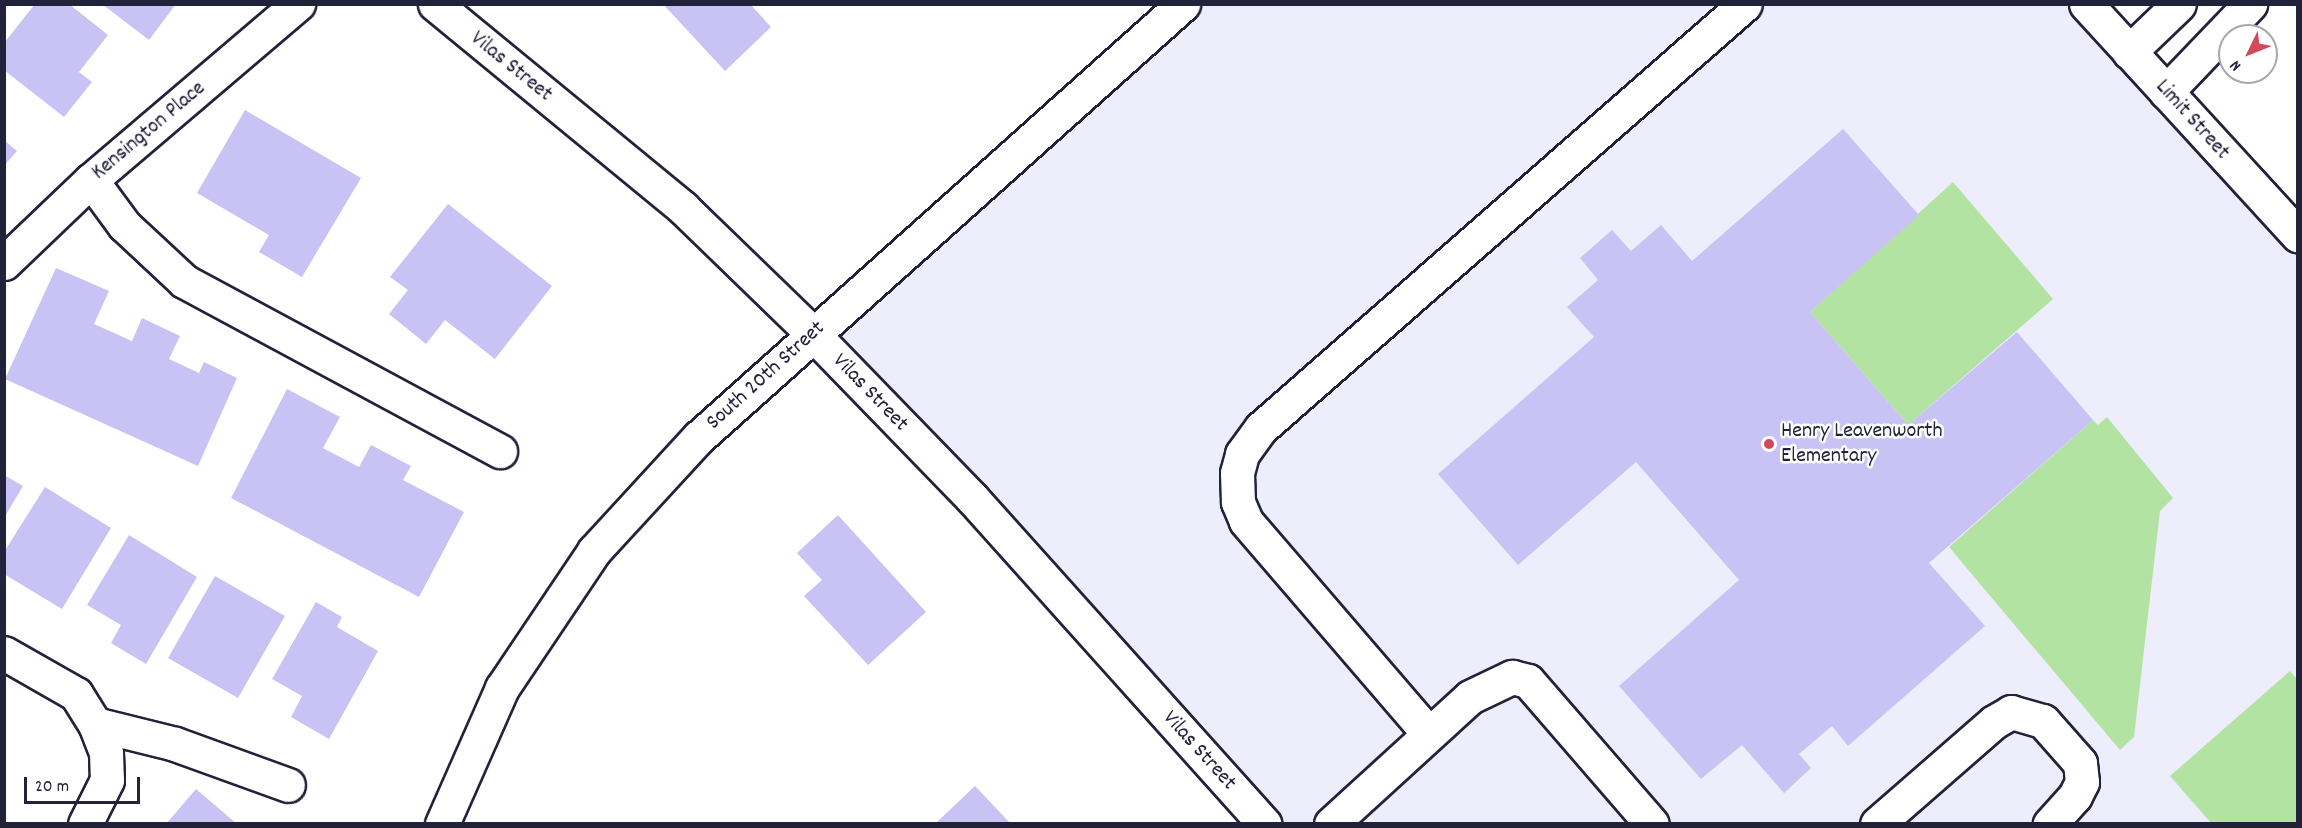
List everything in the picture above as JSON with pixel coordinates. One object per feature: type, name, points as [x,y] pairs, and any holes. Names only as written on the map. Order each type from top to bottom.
[{"type":"street","name":"Kensington Place","points":[[4,263],[91,180],[298,4]]},
{"type":"street","name":"Vilas Street","points":[[435,4],[683,208],[813,334],[972,498],[1264,824]]},
{"type":"street","name":"South 20th Street","points":[[442,824],[502,688],[594,551],[698,438],[1183,4]]},
{"type":"street","points":[[1429,734],[1246,521],[1238,502],[1237,473],[1242,454],[1261,428],[1745,4]]},
{"type":"street","name":"Limit Street","points":[[2086,4],[2298,236]]},
{"type":"street","points":[[2129,52],[2179,4]]},
{"type":"street","points":[[2166,92],[2250,4]]},
{"type":"street","points":[[91,180],[124,225],[184,281],[500,451]]},
{"type":"street","points":[[4,653],[76,694],[95,724],[106,753],[107,780],[85,824]]},
{"type":"street","points":[[1331,824],[1470,697],[1494,682],[1512,677],[1528,681],[1652,824]]},
{"type":"street","points":[[1884,821],[1994,722],[2011,712],[2030,714],[2043,721],[2080,763],[2082,782],[2075,796],[2050,824]]},
{"type":"street","points":[[95,724],[175,744],[288,785]]},
{"type":"shaded area","points":[[1183,5],[2086,5],[2297,235],[2297,823],[1265,823],[813,334]]},
{"type":"green space","points":[[1953,182],[2053,299],[1908,425],[1810,312]]},
{"type":"green space","points":[[2107,417],[2173,498],[2160,511],[2134,737],[2120,750],[1949,547],[2093,420],[2098,425]]},
{"type":"green space","points":[[2290,671],[2298,680],[2297,823],[2211,823],[2170,776]]},
{"type":"building","points":[[35,4],[69,4],[108,35],[79,72],[92,82],[64,117],[4,70],[4,43]]},
{"type":"building","points":[[102,4],[176,4],[149,40]]},
{"type":"building","points":[[663,4],[750,4],[771,27],[725,71]]},
{"type":"building","points":[[245,110],[361,178],[302,277],[259,252],[269,235],[197,193]]},
{"type":"building","name":"Henry Leavenworth Elementary","points":[[1843,129],[1919,215],[1810,312],[1908,425],[2017,332],[2093,420],[1929,563],[1985,626],[1848,746],[1832,726],[1799,754],[1811,768],[1784,793],[1742,745],[1701,779],[1619,686],[1739,580],[1636,462],[1518,565],[1438,474],[1594,337],[1567,307],[1598,280],[1580,258],[1612,230],[1631,251],[1661,225],[1692,261]]},
{"type":"building","points":[[4,140],[17,151],[4,166]]},
{"type":"building","points":[[448,204],[552,286],[495,359],[445,320],[426,344],[389,314],[408,290],[390,277]]},
{"type":"building","points":[[56,268],[109,291],[94,324],[132,341],[142,318],[180,336],[169,359],[199,373],[204,362],[237,378],[198,466],[5,379]]},
{"type":"building","points":[[287,389],[340,417],[323,448],[359,467],[371,445],[411,466],[403,480],[464,512],[419,597],[231,498]]},
{"type":"building","points":[[4,475],[23,486],[4,518]]},
{"type":"building","points":[[45,487],[111,528],[62,609],[4,574],[4,552]]},
{"type":"building","points":[[838,515],[926,612],[868,665],[804,596],[822,580],[797,553]]},
{"type":"building","points":[[129,535],[197,577],[146,664],[111,643],[121,625],[87,605]]},
{"type":"building","points":[[215,576],[285,616],[238,698],[168,658]]},
{"type":"building","points":[[316,602],[342,617],[337,627],[378,651],[329,739],[291,717],[302,696],[272,679]]},
{"type":"building","points":[[975,786],[1011,824],[935,824]]},
{"type":"building","points":[[196,789],[237,824],[166,824]]},
{"type":"place","name":"Henry Leavenworth Elementary","points":[[1769,444]]}]
